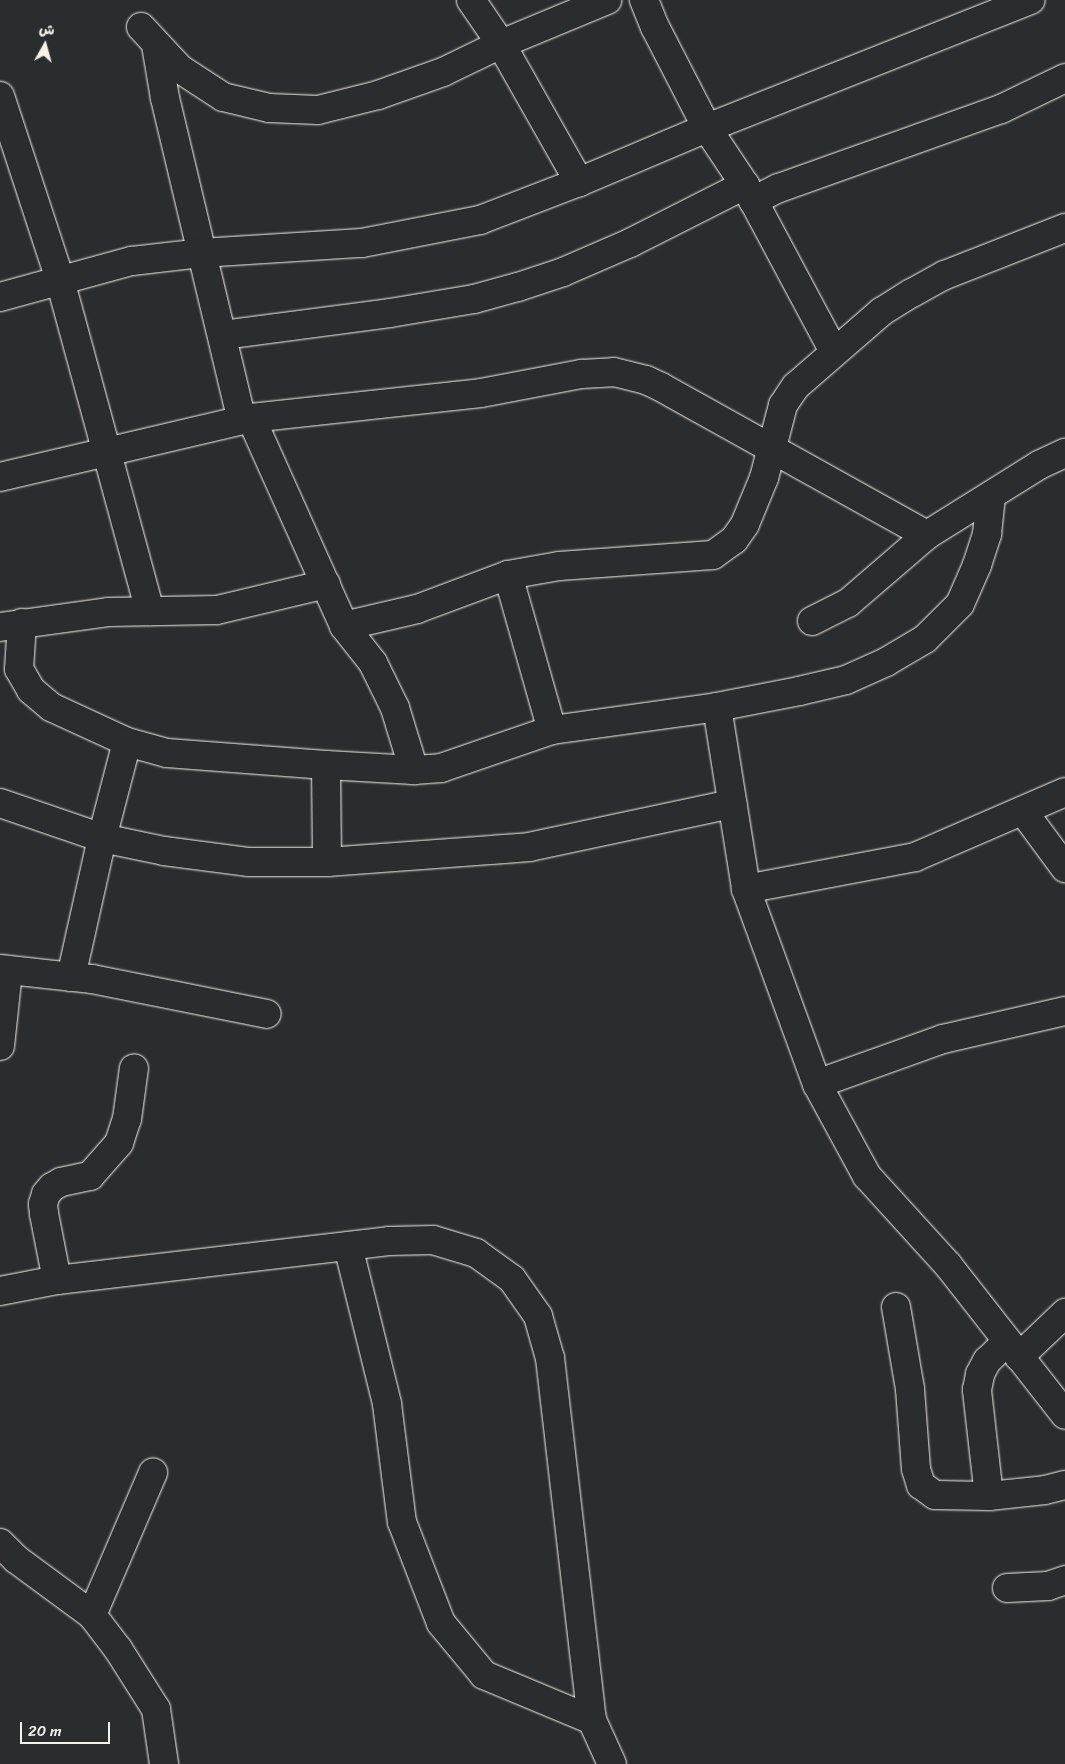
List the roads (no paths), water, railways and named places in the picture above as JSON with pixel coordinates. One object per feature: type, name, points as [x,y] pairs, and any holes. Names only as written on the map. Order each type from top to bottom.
[{"type":"street","points":[[471,0],[501,44],[579,182]]},
{"type":"street","points":[[414,770],[395,708],[374,663],[344,626],[326,584],[246,419],[201,253],[165,98],[148,36],[180,69],[223,97],[269,108],[318,110],[378,95],[443,72],[501,44],[607,0]]},
{"type":"street","points":[[644,0],[655,27],[707,128],[749,193],[834,352]]},
{"type":"street","points":[[0,297],[132,261],[201,253],[362,243],[480,220],[1031,0]]},
{"type":"street","points":[[223,336],[390,313],[474,299],[518,287],[563,272],[749,193],[779,188],[1001,108],[1065,78]]},
{"type":"street","points":[[0,96],[60,280],[150,611]]},
{"type":"street","points":[[344,626],[417,609],[508,575],[559,566],[713,555],[734,540],[745,524],[764,478],[787,397],[796,386],[881,312],[912,293],[946,275],[1065,228]]},
{"type":"street","points":[[0,478],[246,419],[481,393],[581,374],[614,372],[646,380],[661,387],[928,535]]},
{"type":"street","points":[[812,621],[848,603],[928,535],[1039,465],[1065,452]]},
{"type":"street","points":[[326,584],[217,610],[108,612],[11,625],[19,669],[31,690],[51,707],[126,742],[167,753],[414,770],[441,768],[552,730],[799,692],[846,680],[886,662],[925,639],[960,604],[977,565],[987,534],[991,497]]},
{"type":"street","points":[[508,575],[552,730]]},
{"type":"street","points":[[717,706],[746,890],[816,1084],[867,1176],[948,1266],[1065,1415]]},
{"type":"street","points":[[71,977],[126,742]]},
{"type":"street","points":[[326,765],[327,862]]},
{"type":"street","points":[[746,890],[916,857],[1065,792]]},
{"type":"street","points":[[0,803],[102,838],[164,851],[249,862],[327,862],[528,847],[732,804]]},
{"type":"street","points":[[1023,811],[1065,868]]},
{"type":"street","points":[[0,1046],[4,970],[92,979],[267,1014]]},
{"type":"street","points":[[816,1084],[942,1038],[1065,1010]]},
{"type":"street","points":[[57,1280],[43,1204],[46,1194],[52,1187],[61,1182],[90,1176],[119,1143],[127,1119],[134,1068]]},
{"type":"street","points":[[0,1291],[57,1280],[388,1241],[434,1240],[476,1253],[512,1280],[538,1316],[550,1358],[592,1720],[612,1764]]},
{"type":"street","points":[[348,1246],[387,1404],[402,1522],[441,1624],[484,1675],[592,1720]]},
{"type":"street","points":[[896,1307],[910,1389],[917,1477],[921,1485],[935,1495],[989,1496],[1045,1490],[1065,1485]]},
{"type":"street","points":[[989,1496],[977,1390],[980,1374],[983,1367],[1013,1350],[1065,1313]]},
{"type":"street","points":[[92,1615],[153,1473]]},
{"type":"street","points":[[5,1558],[92,1615],[118,1649],[156,1709],[164,1764]]},
{"type":"street","points":[[1008,1588],[1048,1586],[1065,1580]]}]
